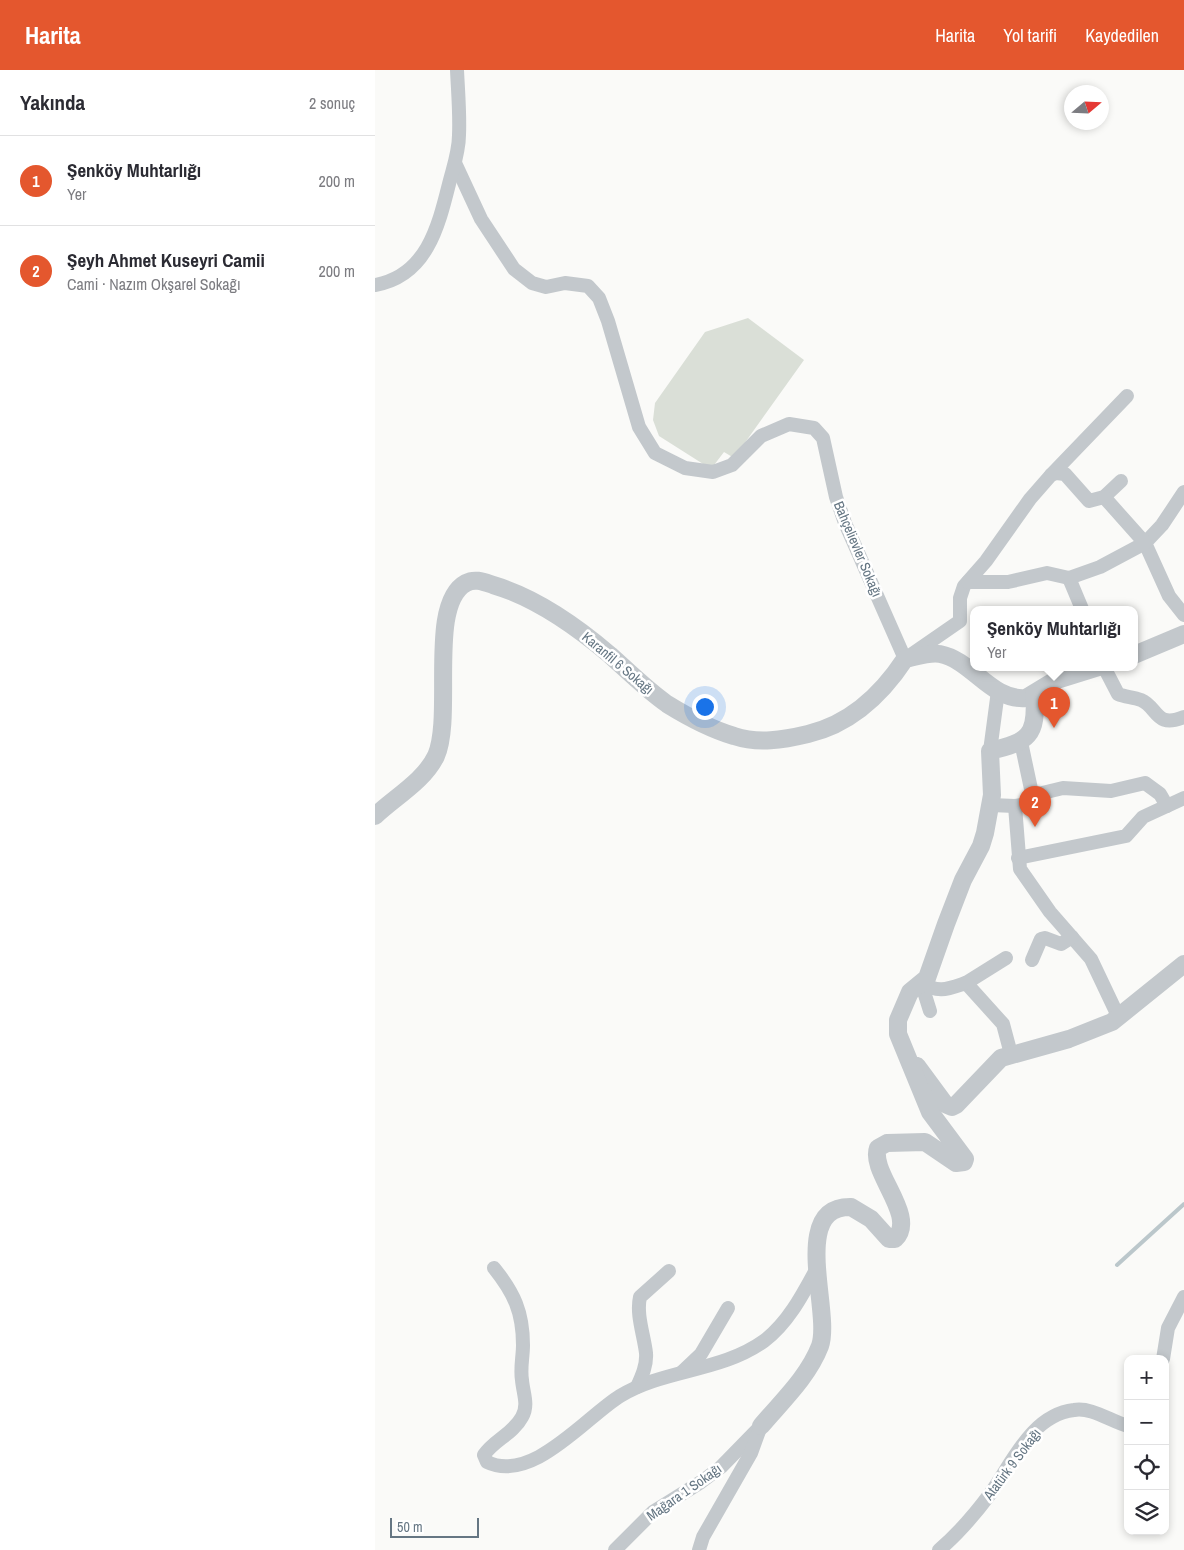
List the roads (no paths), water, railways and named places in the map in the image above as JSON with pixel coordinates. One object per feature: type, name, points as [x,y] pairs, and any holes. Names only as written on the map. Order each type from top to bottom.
[{"type":"street","points":[[375,285],[390,282],[409,269],[427,250],[439,223],[455,163],[459,137],[457,70]]},
{"type":"street","name":"Bahçelievler Sokağı","points":[[455,163],[481,219],[514,269],[532,283],[546,287],[565,283],[588,286],[599,298],[608,321],[639,427],[655,453],[685,468],[713,472],[732,465],[761,436],[789,424],[814,428],[823,438],[836,497],[845,523],[905,659]]},
{"type":"street","points":[[905,659],[959,622],[960,598],[968,582],[986,561],[1030,499],[1127,396]]},
{"type":"street","points":[[1051,475],[1061,472],[1069,477],[1089,501],[1104,497],[1121,481]]},
{"type":"street","points":[[968,582],[1008,582],[1047,573],[1069,578],[1099,567],[1145,543],[1162,525],[1184,492]]},
{"type":"street","points":[[1104,497],[1145,543],[1169,596],[1184,615]]},
{"type":"street","points":[[1069,578],[1081,606]]},
{"type":"street","name":"Karanfil 6 Sokağı","points":[[375,816],[419,779],[431,766],[437,753],[442,724],[445,628],[448,608],[453,596],[469,582],[479,581],[501,587],[545,608],[591,639],[666,703],[714,729],[751,740],[789,738],[812,733],[842,720],[876,696],[905,659]]},
{"type":"street","points":[[1138,653],[1184,634]]},
{"type":"street","points":[[905,659],[927,654],[947,656],[998,691],[1019,699],[1034,694],[1054,681],[1086,671]]},
{"type":"street","points":[[1106,671],[1118,694],[1142,700],[1159,718],[1172,720],[1184,718]]},
{"type":"street","points":[[761,1426],[811,1366],[820,1345],[823,1309],[815,1254],[821,1226],[827,1216],[843,1207],[859,1210],[871,1219],[889,1238],[895,1238],[898,1235],[898,1208],[876,1153],[881,1145],[925,1142],[956,1163],[963,1162],[965,1159],[930,1112],[898,1034],[898,1020],[910,992],[929,974],[960,889],[981,846],[991,805],[990,751],[998,691]]},
{"type":"street","points":[[990,751],[1021,742],[1029,732],[1035,718],[1034,694]]},
{"type":"street","points":[[991,805],[1015,806],[1032,804],[1035,801],[1021,742]]},
{"type":"street","points":[[1033,795],[1070,788],[1111,791],[1145,783],[1160,794],[1167,806]]},
{"type":"street","points":[[1018,858],[1126,836],[1143,817],[1184,798]]},
{"type":"street","points":[[1015,806],[1020,869],[1050,912],[1091,959],[1119,1018]]},
{"type":"street","points":[[1032,960],[1041,939],[1045,938],[1057,944],[1072,938]]},
{"type":"street","points":[[921,982],[937,990],[966,983],[1006,958]]},
{"type":"street","points":[[905,1052],[945,1104],[952,1107],[959,1103],[1001,1058],[1069,1039],[1119,1018],[1184,964]]},
{"type":"street","points":[[921,982],[930,1011]]},
{"type":"street","points":[[966,983],[1003,1024],[1011,1054]]},
{"type":"street","points":[[494,1268],[516,1299],[520,1315],[523,1331],[522,1380],[526,1409],[515,1428],[489,1448],[484,1455],[487,1462],[493,1465],[510,1466],[541,1455],[580,1430],[609,1403],[637,1387],[728,1359],[764,1341],[787,1317],[817,1268]]},
{"type":"street","points":[[637,1387],[645,1366],[646,1354],[639,1303],[646,1291],[669,1271]]},
{"type":"street","points":[[1164,1355],[1168,1328],[1184,1297]]},
{"type":"street","points":[[679,1375],[701,1354],[728,1308]]},
{"type":"street","name":"Atatürk 9 Sokağı","points":[[939,1550],[978,1508],[1015,1454],[1044,1422],[1073,1410],[1085,1410],[1124,1425]]},
{"type":"street","name":"Mağara 1 Sokağı","points":[[615,1550],[653,1512],[721,1467],[761,1426]]},
{"type":"street","name":"Mağara 1 Sokağı","points":[[699,1550],[703,1537],[751,1453],[761,1426]]},
{"type":"waterway","points":[[1117,1265],[1184,1204]]},
{"type":"place","name":"Şenköy Muhtarlığı","points":[[1054,728]]},
{"type":"place","name":"Şeyh Ahmet Kuseyri Camii","points":[[1035,827]]}]
